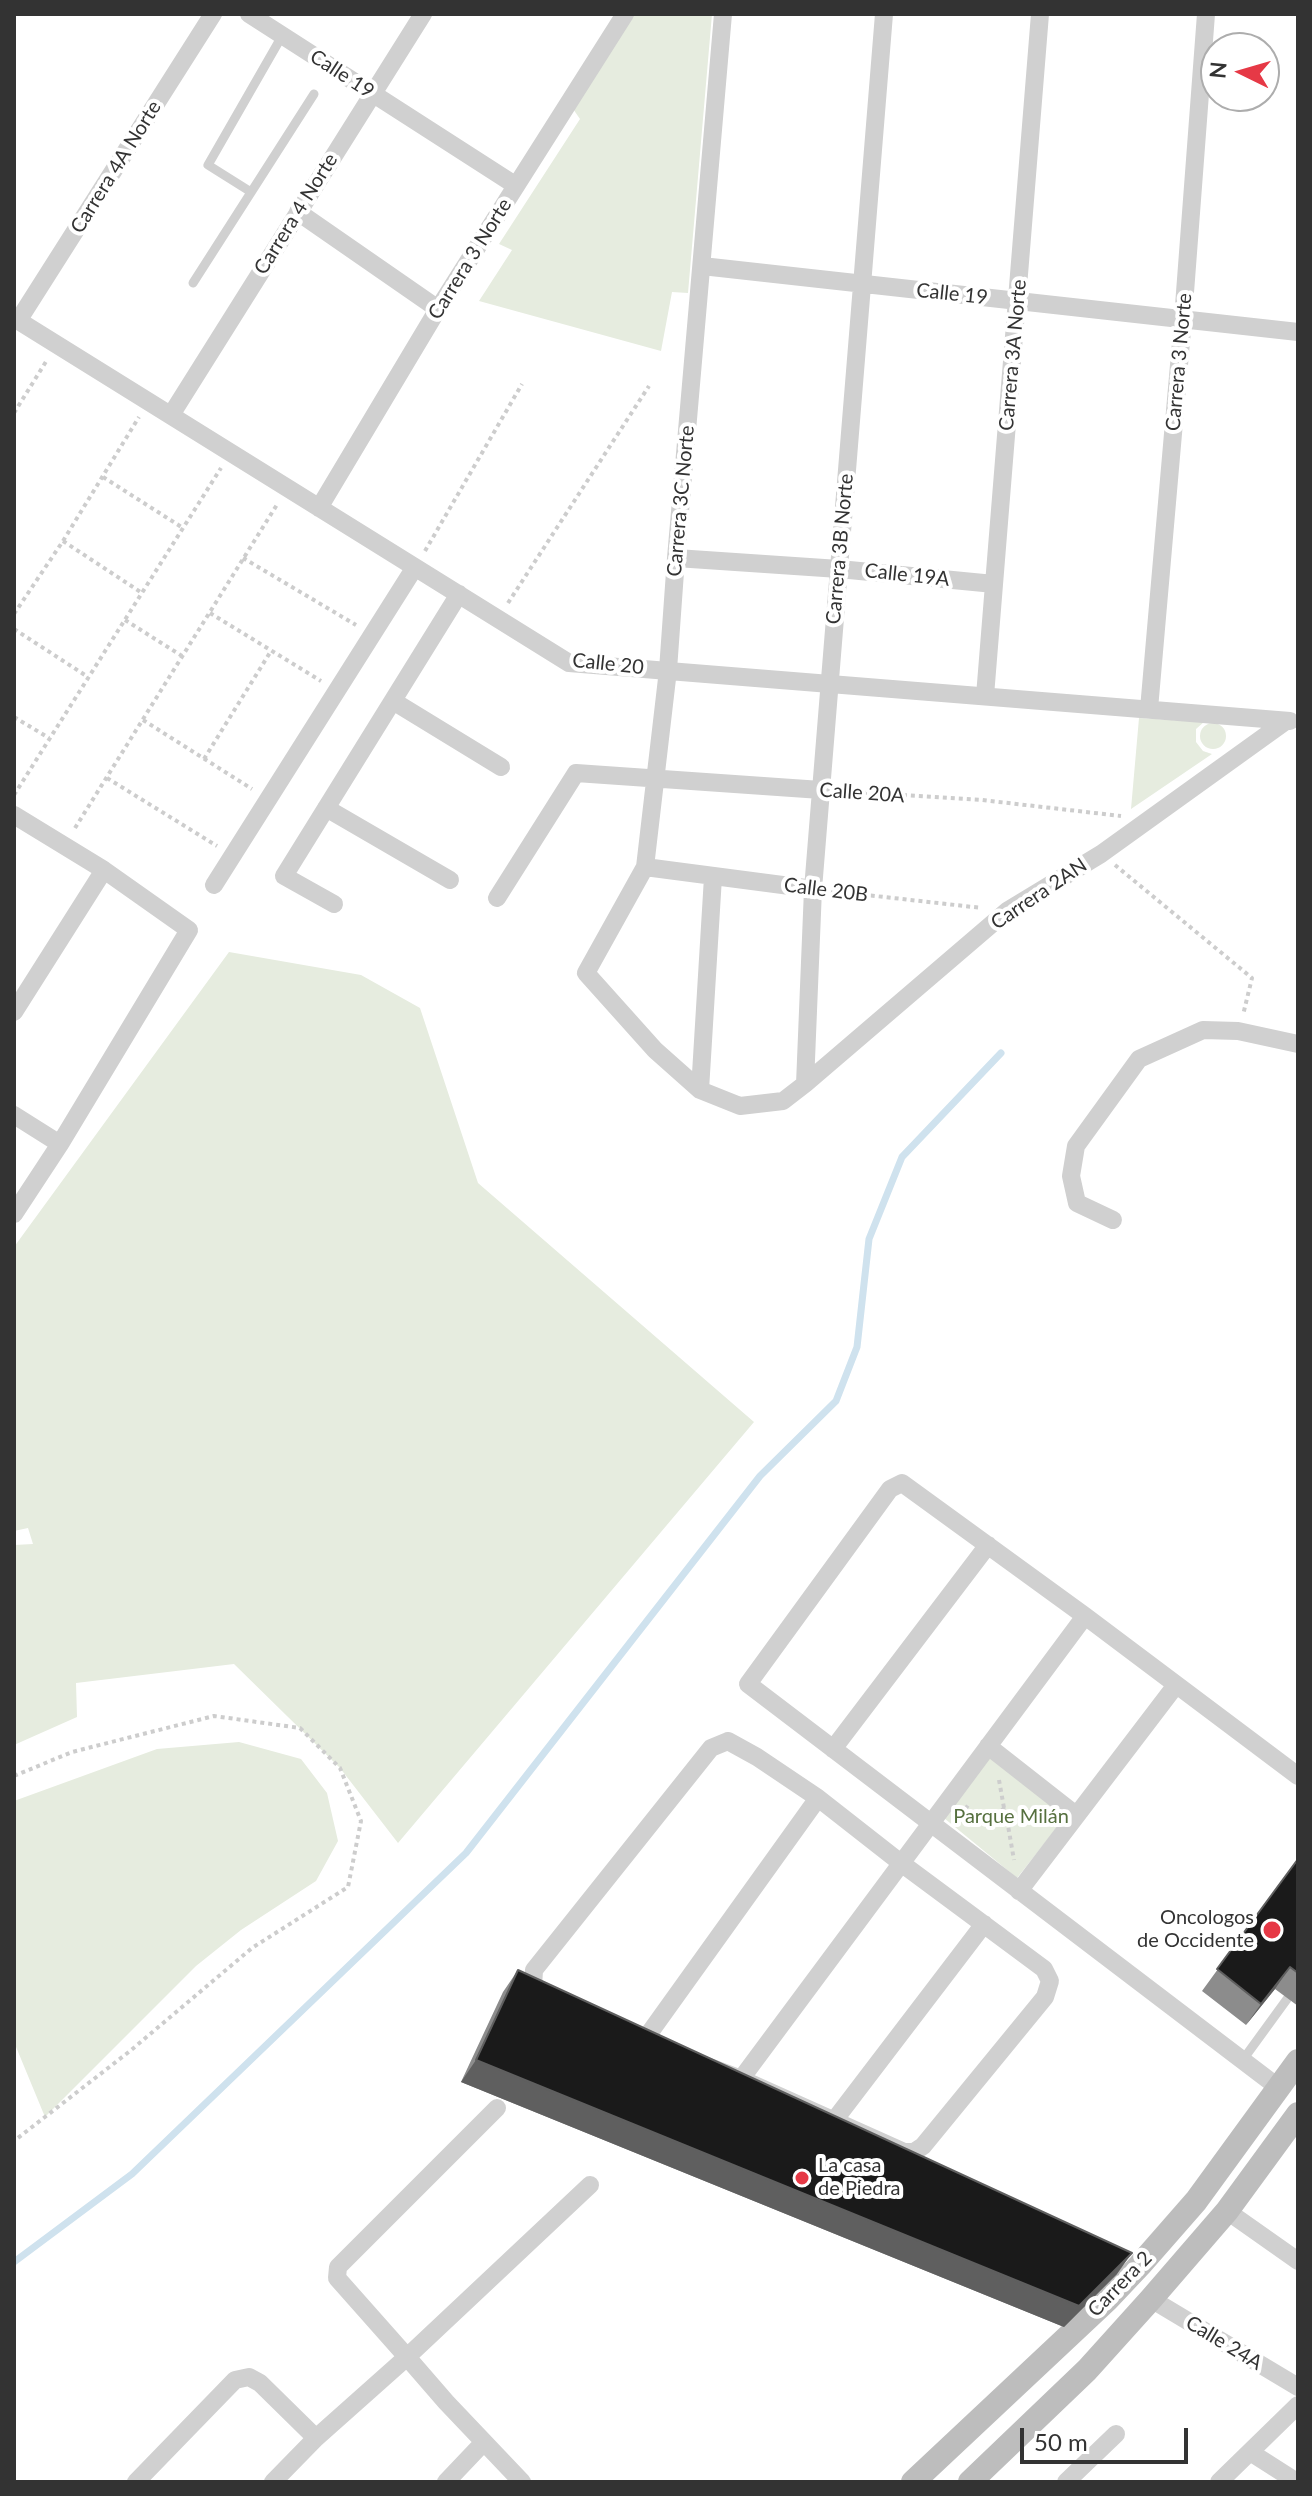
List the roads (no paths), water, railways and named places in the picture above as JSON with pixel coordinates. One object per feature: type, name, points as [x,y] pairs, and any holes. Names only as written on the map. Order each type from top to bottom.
[{"type":"main road","name":"Carrera 2","points":[[913,2482],[1107,2300],[1140,2265],[1196,2201],[1298,2061]]},
{"type":"main road","name":"Carrera 2","points":[[970,2482],[1087,2370],[1151,2299],[1227,2211],[1298,2114]]},
{"type":"street","name":"Carrera 4A Norte","points":[[16,319],[213,14]]},
{"type":"street","name":"Calle 19","points":[[249,14],[515,185]]},
{"type":"street","name":"Carrera 4 Norte","points":[[171,415],[423,14]]},
{"type":"street","name":"Carrera 3 Norte","points":[[319,508],[438,309],[625,14]]},
{"type":"street","name":"Carrera 3C Norte","points":[[586,973],[645,867],[668,670],[723,14]]},
{"type":"street","name":"Carrera 3B Norte","points":[[805,1084],[813,889],[884,14]]},
{"type":"street","name":"Carrera 3A Norte","points":[[985,696],[1040,14]]},
{"type":"street","name":"Carrera 3 Norte","points":[[1149,709],[1206,14]]},
{"type":"street","points":[[298,212],[438,309]]},
{"type":"street","name":"Calle 19","points":[[702,266],[1298,332]]},
{"type":"street","name":"Calle 20","points":[[16,319],[569,663],[1292,721]]},
{"type":"street","name":"Calle 19A","points":[[676,558],[994,584]]},
{"type":"street","points":[[214,885],[415,567]]},
{"type":"street","points":[[334,904],[284,876],[459,594]]},
{"type":"street","points":[[393,701],[501,767]]},
{"type":"street","name":"Carrera 2AN","points":[[586,973],[655,1050],[700,1090],[740,1106],[783,1101],[1007,911],[1101,854],[1147,818],[1292,721]]},
{"type":"street","name":"Calle 20A","points":[[497,898],[576,773],[821,790]]},
{"type":"street","points":[[326,808],[450,880]]},
{"type":"street","points":[[14,815],[104,870],[189,930],[60,1144],[14,1214]]},
{"type":"street","name":"Calle 20B","points":[[645,867],[813,889]]},
{"type":"street","points":[[14,1012],[104,870]]},
{"type":"street","points":[[700,1090],[713,877]]},
{"type":"street","points":[[1113,1220],[1077,1203],[1071,1176],[1076,1146],[1139,1059],[1203,1030],[1238,1031],[1298,1044]]},
{"type":"street","points":[[14,1115],[60,1144]]},
{"type":"street","points":[[1279,2088],[748,1684],[890,1489],[902,1483],[1298,1776]]},
{"type":"street","points":[[833,1749],[988,1545]]},
{"type":"street","points":[[741,2079],[1085,1616]]},
{"type":"street","points":[[1019,1891],[1176,1685]]},
{"type":"street","points":[[728,1741],[818,1798],[1044,1969],[1050,1981],[1045,1997],[923,2146],[914,2152],[904,2152],[741,2079],[545,2005],[533,1988],[534,1970],[711,1748],[728,1741]]},
{"type":"street","points":[[988,1746],[1076,1815]]},
{"type":"street","points":[[643,2042],[818,1798]]},
{"type":"street","points":[[833,2122],[984,1924]]},
{"type":"street","points":[[497,2108],[338,2267],[337,2278],[522,2482]]},
{"type":"street","points":[[273,2482],[316,2438],[590,2185]]},
{"type":"street","points":[[1227,2211],[1298,2261]]},
{"type":"street","name":"Calle 24A","points":[[1151,2299],[1298,2387]]},
{"type":"street","points":[[136,2482],[235,2380],[249,2377],[260,2383],[316,2438]]},
{"type":"street","points":[[1219,2482],[1298,2405]]},
{"type":"street","points":[[1066,2482],[1116,2434]]},
{"type":"street","points":[[446,2482],[484,2442]]},
{"type":"street","points":[[1250,2452],[1297,2482]]},
{"type":"lane","points":[[251,192],[208,165],[282,36]]},
{"type":"lane","points":[[193,283],[314,94]]},
{"type":"lane","points":[[1242,2061],[1298,1984]]},
{"type":"waterway","points":[[14,2262],[132,2174],[466,1853],[760,1476],[836,1401],[857,1347],[869,1239],[902,1157],[1001,1053]]},
{"type":"place","name":"Oncologos de Occidente","points":[[1272,1930]]},
{"type":"place","name":"La casa de Piedra","points":[[802,2178]]},
{"type":"park label","name":"Parque Milán","points":[[1011,1817]]}]
